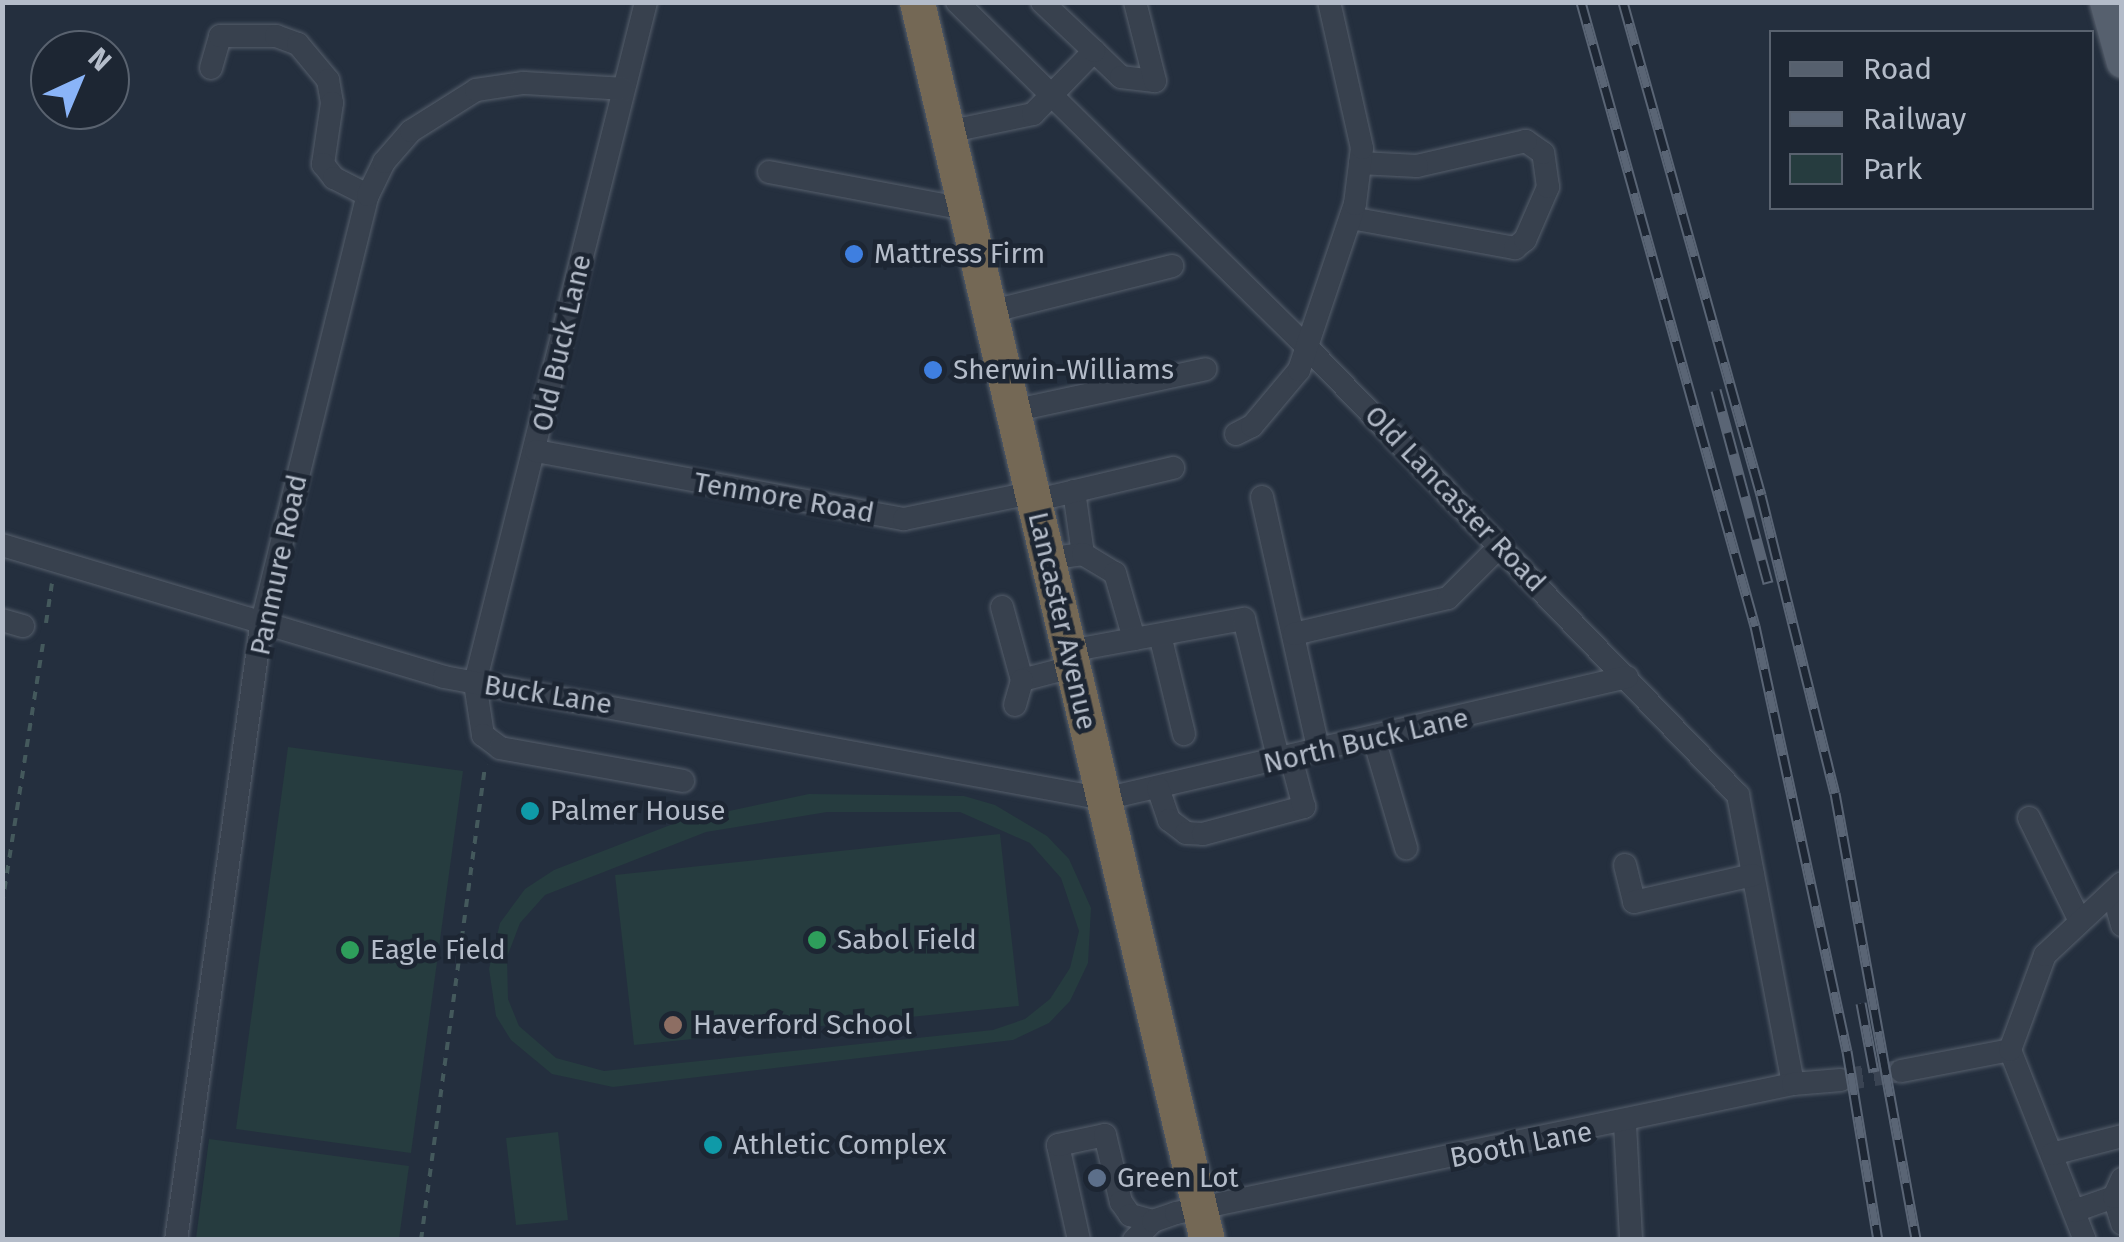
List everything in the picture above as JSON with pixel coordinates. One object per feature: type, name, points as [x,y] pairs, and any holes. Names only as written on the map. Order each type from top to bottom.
[{"type":"highway","name":"Lancaster Avenue","points":[[917,2],[1204,1224]]},
{"type":"main road","points":[[2105,2],[2122,62]]},
{"type":"street","name":"Old Buck Lane","points":[[475,684],[646,2]]},
{"type":"street","name":"Old Lancaster Road","points":[[956,2],[1307,347],[1738,795],[1792,1084]]},
{"type":"street","points":[[1042,2],[1121,77],[1154,81],[1135,2]]},
{"type":"street","points":[[1236,434],[1279,399],[1307,347],[1351,218],[1360,163],[1329,2]]},
{"type":"street","points":[[211,68],[220,36],[276,36],[298,44],[328,80],[332,103],[323,164],[334,178],[368,195]]},
{"type":"street","points":[[948,132],[1033,114],[1094,51]]},
{"type":"street","name":"Panmure Road","points":[[176,1240],[261,626],[368,195],[384,162],[411,131],[476,90],[524,83],[623,89]]},
{"type":"street","points":[[1351,218],[1515,248],[1525,240],[1548,186],[1543,153],[1526,141],[1417,166],[1360,163]]},
{"type":"street","points":[[769,172],[966,210]]},
{"type":"street","points":[[990,312],[1172,266]]},
{"type":"street","points":[[1012,411],[1206,369]]},
{"type":"street","name":"Tenmore Road","points":[[536,451],[904,519],[1074,491],[1172,468]]},
{"type":"street","points":[[1074,491],[1084,554]]},
{"type":"street","points":[[1262,497],[1318,752]]},
{"type":"street","name":"Buck Lane","points":[[2,546],[261,626],[475,684],[1104,799]]},
{"type":"street","points":[[1294,634],[1448,598],[1500,546]]},
{"type":"street","points":[[1047,559],[1084,554],[1115,573],[1134,639]]},
{"type":"street","points":[[1002,607],[1022,680],[1015,705]]},
{"type":"street","points":[[1022,680],[1134,639],[1244,619],[1285,759],[1304,807],[1204,834],[1186,832],[1168,820],[1158,788]]},
{"type":"street","points":[[1160,634],[1184,734]]},
{"type":"street","name":"North Buck Lane","points":[[1104,799],[1627,677]]},
{"type":"street","points":[[475,684],[483,735],[500,748],[683,781]]},
{"type":"street","points":[[1374,739],[1406,848]]},
{"type":"street","points":[[2029,818],[2080,921]]},
{"type":"street","points":[[1624,865],[1634,902],[1753,876]]},
{"type":"street","points":[[2084,1240],[2010,1050],[2045,955],[2080,921],[2118,905]]},
{"type":"street","points":[[1901,1071],[2010,1050]]},
{"type":"street","name":"Booth Lane","points":[[1153,1221],[1204,1224],[1792,1084],[1840,1080]]},
{"type":"street","points":[[1626,1124],[1631,1240]]},
{"type":"street","points":[[1079,1240],[1058,1146],[1105,1135],[1121,1202],[1130,1214],[1153,1221],[1134,1240]]},
{"type":"street","points":[[2052,1154],[2122,1136]]},
{"type":"street","points":[[2074,1211],[2118,1188],[2122,1224]]},
{"type":"path","points":[[2,905],[56,560]]},
{"type":"path","points":[[421,1240],[486,759]]},
{"type":"green space","name":"Eagle Field","points":[[288,747],[463,771],[411,1153],[236,1129]]},
{"type":"green space","points":[[809,794],[964,796],[995,805],[1047,836],[1069,859],[1091,908],[1088,963],[1070,1001],[1049,1023],[1013,1040],[613,1087],[552,1074],[511,1040],[496,1016],[489,969],[500,923],[525,889],[554,870],[678,822]],"holes":[[[827,812],[960,812],[1030,843],[1061,878],[1079,931],[1070,968],[1050,999],[1025,1019],[993,1030],[604,1071],[556,1058],[519,1026],[508,999],[507,957],[520,923],[545,895],[706,832]]]},
{"type":"green space","name":"Sabol Field","points":[[1000,834],[1019,1006],[634,1045],[615,875]]},
{"type":"green space","points":[[558,1132],[568,1220],[516,1225],[506,1138]]},
{"type":"green space","points":[[209,1139],[409,1166],[399,1239],[196,1239]]},
{"type":"tunnel","points":[[1841,1080],[1901,1071]]},
{"type":"railway","points":[[1581,2],[1755,626],[1847,1051],[1878,1240]]},
{"type":"railway","points":[[1623,2],[1761,495],[1835,793],[1916,1240]]},
{"type":"railway","points":[[1716,390],[1768,583]]},
{"type":"railway","points":[[1861,1003],[1874,1072]]},
{"type":"place","name":"Mattress Firm","points":[[854,254]]},
{"type":"place","name":"Sherwin-Williams","points":[[933,370]]},
{"type":"place","name":"Palmer House","points":[[530,811]]},
{"type":"place","name":"Sabol Field","points":[[817,940]]},
{"type":"place","name":"Eagle Field","points":[[350,950]]},
{"type":"place","name":"Haverford School","points":[[673,1025]]},
{"type":"place","name":"Athletic Complex","points":[[713,1145]]},
{"type":"place","name":"Green Lot","points":[[1097,1178]]}]
